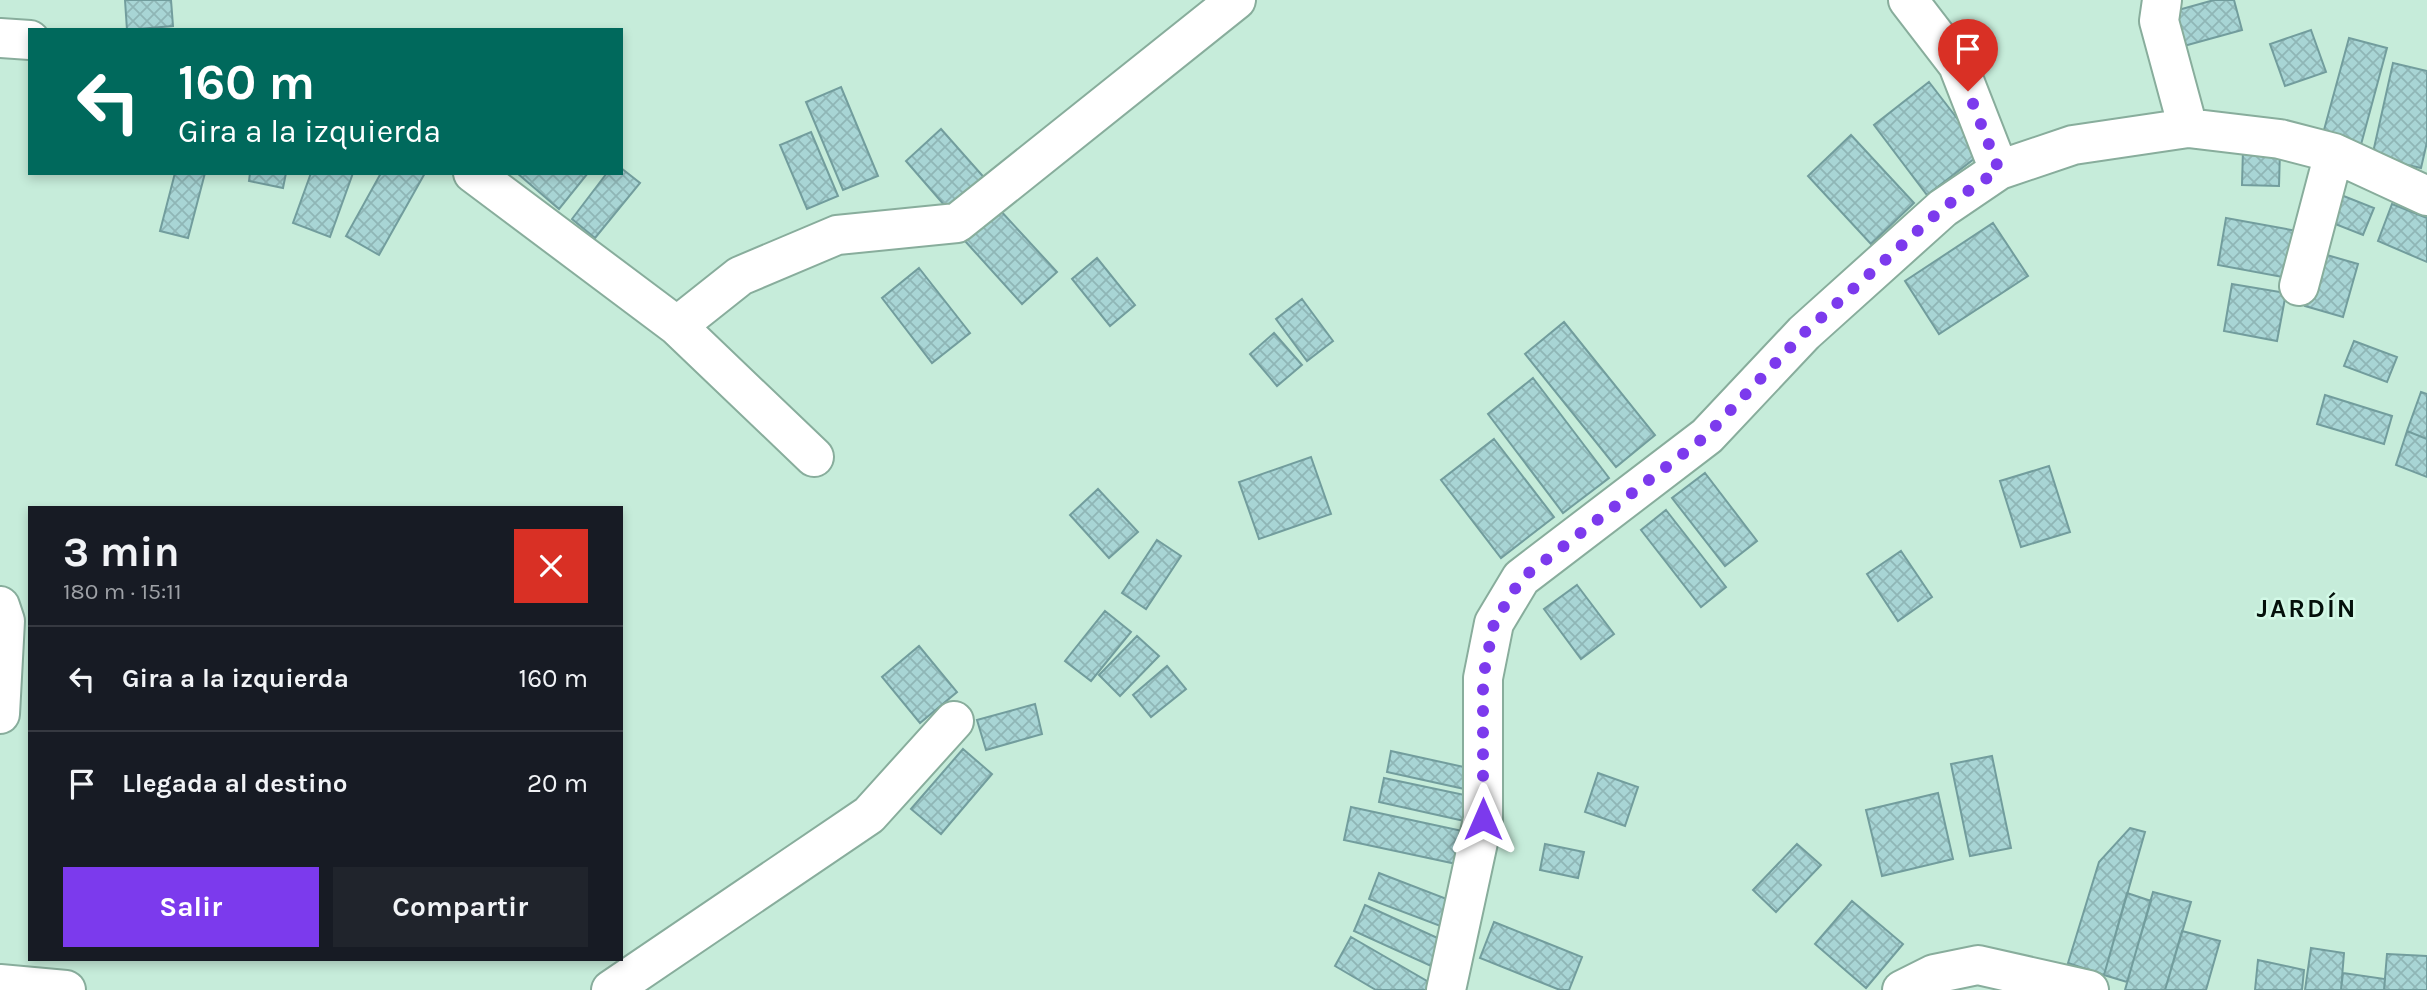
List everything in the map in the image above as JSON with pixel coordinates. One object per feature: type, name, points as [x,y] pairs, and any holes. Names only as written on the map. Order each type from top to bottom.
[{"type":"street","points":[[677,326],[740,276],[837,235],[957,223],[1236,0]]},
{"type":"street","points":[[1909,0],[1958,65],[1999,170]]},
{"type":"street","points":[[2162,0],[2159,21],[2188,128]]},
{"type":"street","points":[[0,38],[28,40]]},
{"type":"street","points":[[1446,990],[1483,819],[1483,678],[1494,623],[1521,579],[1706,436],[1814,324],[1943,208],[1999,170],[2073,145],[2188,128],[2280,139],[2333,153],[2427,196]]},
{"type":"street","points":[[2299,286],[2333,153]]},
{"type":"street","points":[[476,175],[677,326],[814,457]]},
{"type":"street","points":[[0,606],[5,621],[0,714]]},
{"type":"street","points":[[611,990],[869,815],[954,721]]},
{"type":"street","points":[[1902,990],[1934,974],[1978,965],[2088,990]]},
{"type":"street","points":[[0,984],[66,990]]},
{"type":"building","points":[[125,0],[171,0],[173,26],[127,28]]},
{"type":"building","points":[[2214,0],[2234,0],[2242,30],[2173,49],[2164,14]]},
{"type":"building","points":[[2311,30],[2326,72],[2285,86],[2270,44]]},
{"type":"building","points":[[2349,38],[2387,48],[2359,152],[2321,141]]},
{"type":"building","points":[[2393,63],[2427,71],[2427,142],[2421,168],[2372,157]]},
{"type":"building","points":[[1929,82],[1983,152],[1927,195],[1874,125]]},
{"type":"building","points":[[841,87],[878,176],[843,190],[806,102]]},
{"type":"building","points":[[941,129],[988,182],[952,214],[906,161]]},
{"type":"building","points":[[811,132],[838,196],[807,209],[780,145]]},
{"type":"building","points":[[1851,135],[1914,203],[1871,244],[1808,176]]},
{"type":"building","points":[[2243,149],[2280,150],[2279,186],[2242,185]]},
{"type":"building","points":[[623,170],[640,183],[595,238],[572,219],[605,175],[623,175]]},
{"type":"building","points":[[174,175],[204,175],[188,238],[160,231]]},
{"type":"building","points":[[250,175],[286,175],[283,188],[249,181]]},
{"type":"building","points":[[310,175],[352,175],[330,237],[293,223]]},
{"type":"building","points":[[380,175],[424,175],[379,255],[346,236]]},
{"type":"building","points":[[519,175],[586,175],[559,209]]},
{"type":"building","points":[[2336,193],[2374,208],[2363,235],[2325,220]]},
{"type":"building","points":[[2392,204],[2427,218],[2427,262],[2378,241]]},
{"type":"building","points":[[999,209],[1057,272],[1022,304],[965,241]]},
{"type":"building","points":[[2226,218],[2297,231],[2288,278],[2218,265]]},
{"type":"building","points":[[1993,223],[2028,276],[1939,334],[1905,281]]},
{"type":"building","points":[[2320,253],[2358,264],[2343,317],[2305,306]]},
{"type":"building","points":[[1097,258],[1135,305],[1110,326],[1072,279]]},
{"type":"building","points":[[919,268],[970,333],[932,363],[882,298]]},
{"type":"building","points":[[2232,284],[2286,293],[2277,341],[2224,331]]},
{"type":"building","points":[[1302,299],[1333,341],[1307,361],[1276,319]]},
{"type":"building","points":[[1564,322],[1655,435],[1616,467],[1525,354]]},
{"type":"building","points":[[1274,333],[1302,365],[1277,386],[1250,354]]},
{"type":"building","points":[[2354,341],[2397,357],[2387,382],[2344,366]]},
{"type":"building","points":[[1533,378],[1609,478],[1563,513],[1488,414]]},
{"type":"building","points":[[2421,392],[2427,394],[2427,439],[2407,431]]},
{"type":"building","points":[[2325,395],[2392,416],[2384,444],[2317,424]]},
{"type":"building","points":[[2407,431],[2427,439],[2427,477],[2396,465]]},
{"type":"building","points":[[1494,439],[1554,517],[1501,558],[1441,480]]},
{"type":"building","points":[[1311,457],[1331,514],[1259,539],[1239,482]]},
{"type":"building","points":[[2049,466],[2070,532],[2021,547],[2000,481]]},
{"type":"building","points":[[1705,473],[1757,541],[1725,566],[1672,498]]},
{"type":"building","points":[[1098,489],[1138,532],[1109,558],[1070,515]]},
{"type":"building","points":[[1666,510],[1726,587],[1701,607],[1641,530]]},
{"type":"building","points":[[1157,540],[1181,556],[1146,609],[1122,593]]},
{"type":"building","points":[[1901,551],[1932,597],[1898,621],[1867,574]]},
{"type":"building","points":[[1577,585],[1614,634],[1581,659],[1544,609]]},
{"type":"building","points":[[1105,611],[1131,632],[1091,681],[1065,661]]},
{"type":"building","points":[[1137,636],[1159,656],[1120,696],[1099,675]]},
{"type":"building","points":[[919,646],[957,692],[920,723],[882,677]]},
{"type":"building","points":[[1167,666],[1186,689],[1151,717],[1133,695]]},
{"type":"building","points":[[1035,704],[1042,734],[986,750],[977,720]]},
{"type":"building","points":[[963,749],[992,774],[941,834],[911,809]]},
{"type":"building","points":[[1391,751],[1473,769],[1469,790],[1387,772]]},
{"type":"building","points":[[1992,756],[2011,848],[1970,856],[1951,764]]},
{"type":"building","points":[[1598,773],[1638,787],[1625,826],[1585,812]]},
{"type":"building","points":[[1384,778],[1474,797],[1469,822],[1379,802]]},
{"type":"building","points":[[1938,793],[1953,859],[1882,876],[1866,810]]},
{"type":"building","points":[[1351,807],[1467,832],[1461,865],[1344,840]]},
{"type":"building","points":[[2130,828],[2145,832],[2104,975],[2068,963],[2099,862]]},
{"type":"building","points":[[1545,844],[1584,852],[1578,878],[1540,870]]},
{"type":"building","points":[[1797,844],[1821,865],[1776,912],[1753,890]]},
{"type":"building","points":[[1379,873],[1452,901],[1443,927],[1369,899]]},
{"type":"building","points":[[2153,892],[2191,902],[2165,990],[2125,990]]},
{"type":"building","points":[[2127,893],[2151,901],[2127,982],[2104,975]]},
{"type":"building","points":[[1852,901],[1903,944],[1866,988],[1815,944]]},
{"type":"building","points":[[1365,905],[1442,940],[1431,966],[1354,931]]},
{"type":"building","points":[[1494,922],[1582,957],[1569,990],[1560,990],[1480,958]]},
{"type":"building","points":[[2182,931],[2220,941],[2206,990],[2165,990]]},
{"type":"building","points":[[1351,937],[1439,988],[1376,990],[1335,966]]},
{"type":"building","points":[[2311,948],[2344,953],[2341,990],[2305,990]]},
{"type":"building","points":[[2387,954],[2427,956],[2427,990],[2384,990]]},
{"type":"building","points":[[2258,960],[2304,970],[2302,990],[2255,990]]},
{"type":"building","points":[[2343,973],[2385,979],[2384,990],[2341,990]]},
{"type":"district","name":"JARDÍN","points":[[2307,608]]},
{"type":"route","points":[[1483,819],[1483,678],[1494,623],[1521,579],[1706,436],[1804,333],[1943,208],[1999,170],[1968,91]]}]
